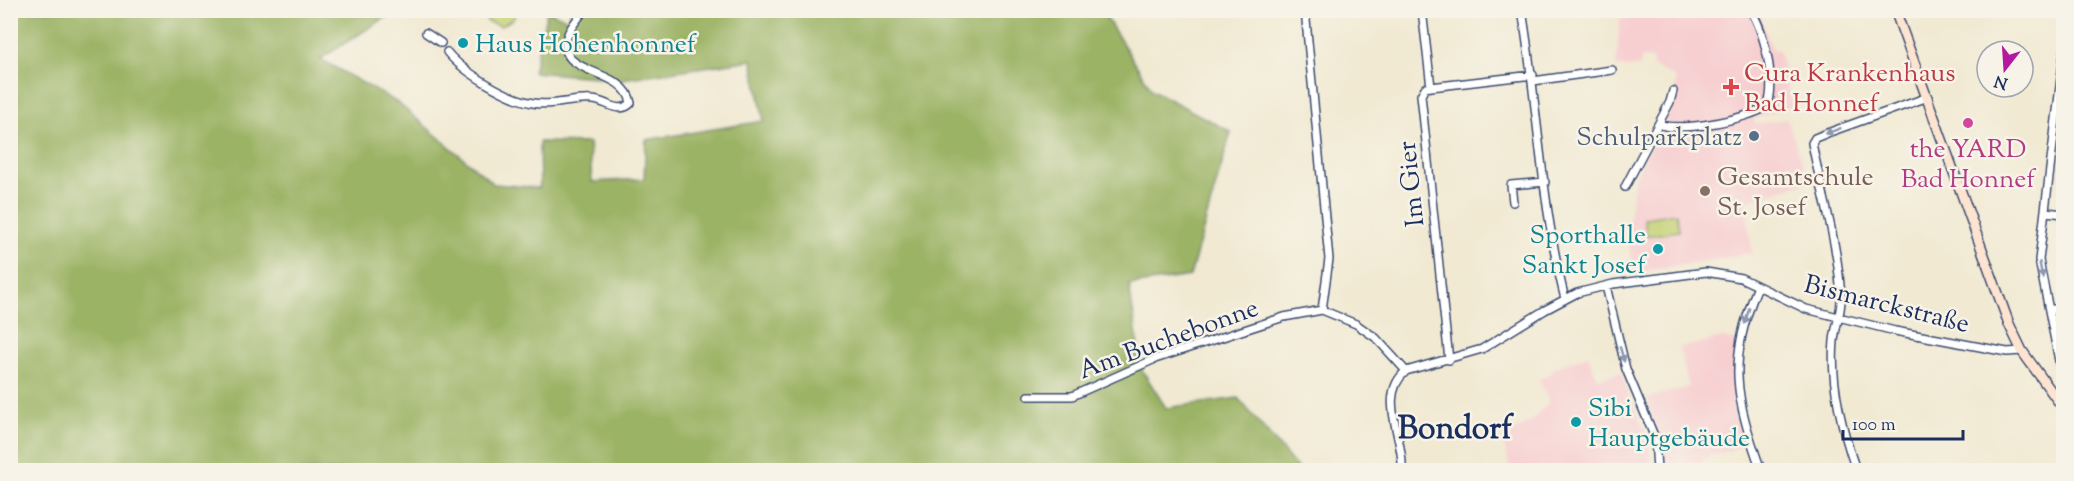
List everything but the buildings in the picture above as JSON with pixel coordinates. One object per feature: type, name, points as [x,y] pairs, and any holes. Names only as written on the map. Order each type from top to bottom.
[{"type":"main road","points":[[1895,10],[2009,324],[2022,351],[2064,409]]},
{"type":"street","points":[[447,52],[455,62],[476,79],[532,103],[596,100],[619,109],[627,107],[631,103],[630,95],[623,86],[605,75],[571,61],[567,49],[567,35],[584,10]]},
{"type":"street","points":[[1305,10],[1329,259],[1322,310],[1356,324],[1376,338],[1406,371],[1400,379],[1392,404],[1402,471]]},
{"type":"street","name":"Im Gier","points":[[1422,10],[1431,87],[1425,88],[1421,95],[1449,360]]},
{"type":"street","points":[[1522,10],[1533,78],[1552,249],[1565,299]]},
{"type":"street","points":[[1659,124],[1667,127],[1719,123],[1759,111],[1767,106],[1770,95],[1763,37],[1750,10]]},
{"type":"street","points":[[426,33],[441,43]]},
{"type":"street","points":[[2056,397],[2062,388],[2062,381],[2039,260],[2064,53]]},
{"type":"street","points":[[1431,87],[1611,70]]},
{"type":"street","points":[[1625,187],[1659,124],[1672,92]]},
{"type":"street","points":[[1856,471],[1844,430],[1834,375],[1834,340],[1841,302],[1827,205],[1812,143],[1815,138],[1830,132],[1928,97]]},
{"type":"street","points":[[1513,202],[1510,185],[1545,182]]},
{"type":"street","points":[[2046,212],[2064,214]]},
{"type":"street","name":"Bismarckstraße","points":[[1406,371],[1482,349],[1565,299],[1605,286],[1706,272],[1741,278],[1806,309],[1895,331],[2007,352],[2022,351]]},
{"type":"street","points":[[1605,286],[1629,380],[1655,438],[1657,471]]},
{"type":"street","points":[[1758,286],[1744,324],[1737,376],[1739,401],[1761,471]]},
{"type":"street","points":[[2049,309],[2064,309]]},
{"type":"street","name":"Am Buchebonne","points":[[1028,396],[1072,396],[1155,359],[1284,317],[1322,310]]},
{"type":"shaded area","points":[[1632,11],[1758,11],[1772,49],[1779,50],[1792,107],[1754,118],[1755,124],[1787,119],[1809,182],[1745,201],[1752,253],[1634,273],[1627,234],[1635,177],[1670,112],[1675,96],[1675,78],[1653,66],[1652,59],[1641,58],[1640,67],[1616,67],[1620,18],[1631,19]]},
{"type":"shaded area","points":[[1722,338],[1739,341],[1735,399],[1748,444],[1703,459],[1703,463],[1662,468],[1661,445],[1647,398],[1689,387],[1679,348]]},
{"type":"shaded area","points":[[1588,355],[1597,379],[1621,372],[1629,396],[1648,437],[1652,470],[1511,470],[1502,439],[1532,420],[1549,402],[1539,379],[1553,372],[1552,369]]},
{"type":"green space","points":[[482,10],[517,11],[513,19],[501,26],[488,22]]},
{"type":"green space","points":[[572,10],[1102,11],[1152,90],[1231,132],[1190,276],[1129,285],[1142,370],[1166,408],[1238,398],[1299,470],[11,470],[10,11],[392,11],[394,12],[320,59],[398,103],[494,184],[540,188],[539,142],[589,143],[592,182],[644,179],[646,140],[764,121],[752,60],[622,79],[533,72],[547,11],[567,19]]},
{"type":"green space","points":[[1676,213],[1679,231],[1647,236],[1644,218]]},
{"type":"place","name":"Haus Hohenhonnef","points":[[463,43]]},
{"type":"place","name":"Cura Krankenhaus Bad Honnef","points":[[1731,87]]},
{"type":"place","name":"the YARD Bad Honnef","points":[[1968,123]]},
{"type":"place","name":"Schulparkplatz","points":[[1754,136]]},
{"type":"place","name":"Gesamtschule St. Josef","points":[[1705,191]]},
{"type":"place","name":"Sporthalle Sankt Josef","points":[[1658,249]]},
{"type":"place","name":"Sibi Hauptgebäude","points":[[1576,422]]},
{"type":"district","name":"Bondorf","points":[[1455,427]]}]
